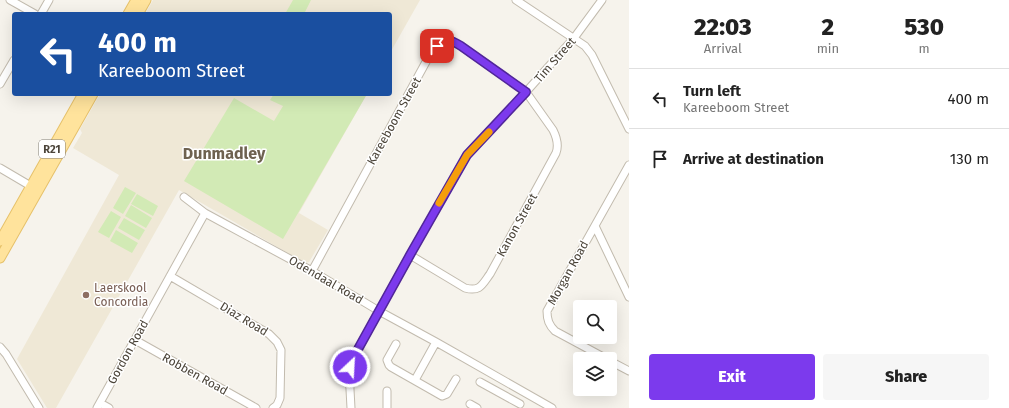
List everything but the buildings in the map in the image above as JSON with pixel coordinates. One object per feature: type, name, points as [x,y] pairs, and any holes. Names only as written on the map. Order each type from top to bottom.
[{"type":"main road","points":[[129,12],[136,0]]},
{"type":"main road","points":[[139,12],[146,0]]},
{"type":"main road","name":"R21","points":[[35,188],[82,96]]},
{"type":"main road","name":"R21","points":[[0,258],[16,221],[92,96]]},
{"type":"main road","name":"R21","points":[[0,241],[16,221]]},
{"type":"street","points":[[10,0],[31,12]]},
{"type":"street","points":[[42,12],[49,0]]},
{"type":"street","points":[[516,0],[584,46],[592,56],[629,129]]},
{"type":"street","name":"Tim Street","points":[[351,408],[350,364],[467,155],[574,38],[602,0]]},
{"type":"street","name":"Kareeboom Street","points":[[312,271],[427,60],[441,42],[450,40],[461,46],[526,92]]},
{"type":"street","points":[[0,84],[12,63]]},
{"type":"street","name":"Kanon Street","points":[[410,255],[464,288],[476,289],[490,274],[558,149],[553,130],[526,92]]},
{"type":"street","name":"Morgan Road","points":[[594,352],[556,331],[549,323],[547,311],[629,164]]},
{"type":"street","points":[[0,168],[35,188]]},
{"type":"street","name":"Odendaal Road","points":[[184,197],[205,213],[312,271],[379,311],[552,408]]},
{"type":"street","name":"Gordon Road","points":[[98,405],[205,213]]},
{"type":"street","points":[[595,226],[629,297]]},
{"type":"street","name":"Diaz Road","points":[[170,276],[274,338],[281,350],[280,398],[274,408]]},
{"type":"street","name":"Robben Road","points":[[135,340],[256,408]]},
{"type":"street","points":[[414,380],[436,342]]},
{"type":"street","points":[[396,344],[387,360],[389,365],[442,396],[447,394],[456,378]]},
{"type":"street","points":[[0,347],[6,354],[39,408]]},
{"type":"street","points":[[617,365],[629,372]]},
{"type":"street","points":[[480,382],[519,406],[525,393]]},
{"type":"street","points":[[387,392],[387,408]]},
{"type":"street","points":[[470,404],[477,408]]},
{"type":"street","points":[[98,405],[109,408]]},
{"type":"shaded area","points":[[153,0],[420,0],[392,49],[392,12],[146,12]]},
{"type":"shaded area","points":[[99,96],[366,96],[299,213],[328,230],[309,262],[305,263],[179,190],[56,408],[47,408],[17,359],[119,175],[73,148],[82,133],[80,129]]},
{"type":"green space","points":[[293,0],[311,0],[305,12],[286,12]]},
{"type":"green space","points":[[273,96],[366,96],[283,239],[184,181],[234,98],[274,121],[283,106],[270,100]]},
{"type":"green space","points":[[125,187],[136,193],[123,214],[113,208]]},
{"type":"green space","points":[[137,194],[158,206],[153,216],[131,204]]},
{"type":"green space","points":[[131,205],[152,218],[146,228],[125,216]]},
{"type":"green space","points":[[111,211],[121,217],[109,238],[98,232]]},
{"type":"green space","points":[[124,218],[145,230],[139,240],[118,228]]},
{"type":"green space","points":[[116,230],[138,243],[132,253],[110,241]]},
{"type":"slow traffic","points":[[439,203],[467,155],[489,132]]},
{"type":"place","name":"Laerskool Concordia","points":[[86,295]]},
{"type":"district","name":"Dunmadley","points":[[224,153]]},
{"type":"route","points":[[350,367],[352,360],[467,155],[526,92],[461,46],[450,40],[445,40],[437,46]]}]
